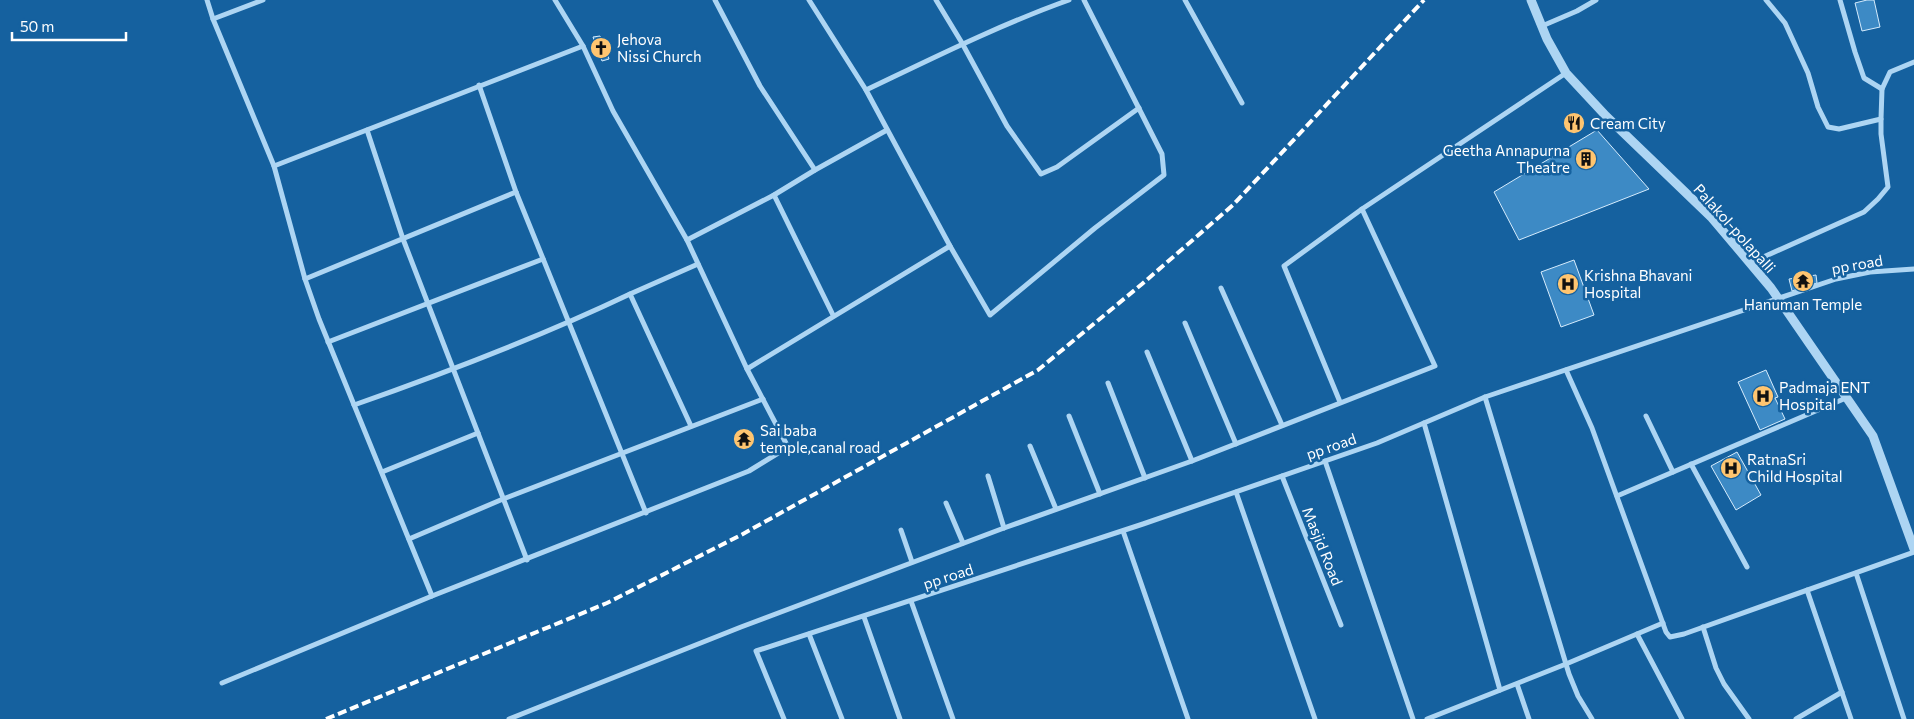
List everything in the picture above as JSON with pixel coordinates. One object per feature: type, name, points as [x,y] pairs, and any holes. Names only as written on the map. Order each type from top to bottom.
[{"type":"street","points":[[207,0],[213,19],[274,166],[305,279],[328,342],[432,596]]},
{"type":"street","points":[[213,19],[263,0]]},
{"type":"street","points":[[222,683],[432,596],[749,472],[788,447],[746,369],[687,240],[613,111],[583,46],[555,0]]},
{"type":"street","points":[[715,0],[760,86],[815,170]]},
{"type":"street","points":[[809,0],[866,90],[950,246],[990,315],[1094,228],[1164,175],[1162,154],[1084,0]]},
{"type":"street","points":[[936,0],[962,43],[1007,126],[1041,174],[1057,167],[1139,108]]},
{"type":"street","points":[[866,90],[962,43],[1024,16],[1069,0]]},
{"type":"street","points":[[1185,0],[1242,103]]},
{"type":"street","name":"Palakol-polapalli","points":[[1531,0],[1566,73],[1606,116],[1712,218],[1778,299],[1873,436],[1914,551]]},
{"type":"street","points":[[1542,26],[1578,11],[1596,0]]},
{"type":"street","points":[[1766,0],[1785,23],[1808,73],[1818,107],[1828,128],[1839,128],[1881,119]]},
{"type":"street","points":[[1840,0],[1864,78],[1882,89]]},
{"type":"street","points":[[274,166],[583,46]]},
{"type":"street","points":[[1750,263],[1864,212],[1878,200],[1888,187],[1881,134],[1882,89],[1890,72],[1914,62]]},
{"type":"street","points":[[1340,402],[1284,266],[1362,209],[1566,73]]},
{"type":"street","points":[[479,86],[516,192],[646,513]]},
{"type":"street","points":[[367,130],[403,239],[527,560]]},
{"type":"street","points":[[687,240],[774,195],[887,130]]},
{"type":"street","points":[[305,279],[516,192]]},
{"type":"street","points":[[774,195],[834,315]]},
{"type":"street","points":[[508,719],[912,562],[1192,461],[1435,366],[1362,209]]},
{"type":"street","points":[[746,369],[950,246]]},
{"type":"street","points":[[328,342],[543,259]]},
{"type":"street","points":[[354,405],[453,370],[569,323],[698,264]]},
{"type":"street","name":"pp road","points":[[784,719],[756,652],[1236,492],[1376,443],[1485,397],[1836,279],[1870,272],[1914,269]]},
{"type":"street","points":[[1221,288],[1282,425]]},
{"type":"street","points":[[630,294],[692,426]]},
{"type":"street","points":[[1185,323],[1236,444]]},
{"type":"street","points":[[1147,352],[1192,461]]},
{"type":"street","points":[[1566,370],[1592,428],[1666,632],[1670,637],[1703,627],[1914,551]]},
{"type":"street","points":[[1108,383],[1145,478]]},
{"type":"street","points":[[1485,397],[1566,664],[1578,696],[1592,719]]},
{"type":"street","points":[[1617,496],[1846,398]]},
{"type":"street","points":[[409,539],[503,499],[763,399]]},
{"type":"street","points":[[1069,416],[1100,494]]},
{"type":"street","points":[[1646,416],[1673,472]]},
{"type":"street","points":[[1424,423],[1500,690]]},
{"type":"street","points":[[382,472],[478,433]]},
{"type":"street","points":[[1030,446],[1056,509]]},
{"type":"street","points":[[1325,461],[1413,719]]},
{"type":"street","points":[[1691,464],[1747,566]]},
{"type":"street","points":[[988,476],[1004,528]]},
{"type":"street","name":"Masjid Road","points":[[1282,476],[1340,625]]},
{"type":"street","points":[[1236,492],[1315,719]]},
{"type":"street","points":[[946,503],[963,543]]},
{"type":"street","points":[[901,530],[912,562]]},
{"type":"street","points":[[1123,531],[1188,719]]},
{"type":"street","points":[[1856,573],[1904,719]]},
{"type":"street","points":[[1807,590],[1851,719]]},
{"type":"street","points":[[911,601],[953,719]]},
{"type":"street","points":[[864,617],[900,719]]},
{"type":"street","points":[[1427,719],[1663,623]]},
{"type":"street","points":[[1703,627],[1716,668],[1724,684],[1749,719]]},
{"type":"street","points":[[809,634],[842,719]]},
{"type":"street","points":[[1637,634],[1682,719]]},
{"type":"street","points":[[1517,684],[1529,719]]},
{"type":"street","points":[[1796,719],[1842,692]]},
{"type":"building","points":[[1874,0],[1880,27],[1862,31],[1855,3]]},
{"type":"building","name":"Jehova Nissi Church","points":[[600,36],[609,59],[602,61],[593,37]]},
{"type":"building","name":"Geetha Annapurna Theatre","points":[[1597,130],[1649,189],[1519,240],[1494,192]]},
{"type":"building","points":[[1574,260],[1594,315],[1561,327],[1541,272]]},
{"type":"building","name":"Hanuman Temple","points":[[1816,275],[1817,283],[1792,291],[1789,279]]},
{"type":"building","points":[[1766,370],[1778,397],[1775,398],[1785,419],[1760,430],[1738,382]]},
{"type":"building","points":[[1737,452],[1761,495],[1736,510],[1711,466]]},
{"type":"railway","points":[[326,719],[607,603],[741,535],[1038,370],[1142,284],[1233,205],[1424,0]]},
{"type":"place","name":"Jehova Nissi Church","points":[[601,48]]},
{"type":"place","name":"Cream City","points":[[1574,123]]},
{"type":"place","name":"Geetha Annapurna Theatre","points":[[1586,159]]},
{"type":"place","name":"Hanuman Temple","points":[[1803,281]]},
{"type":"place","name":"Krishna Bhavani Hospital","points":[[1568,284]]},
{"type":"place","name":"Padmaja ENT Hospital","points":[[1763,396]]},
{"type":"place","name":"Sai baba temple,canal road","points":[[744,439]]},
{"type":"place","name":"RatnaSri Child Hospital","points":[[1731,468]]}]
